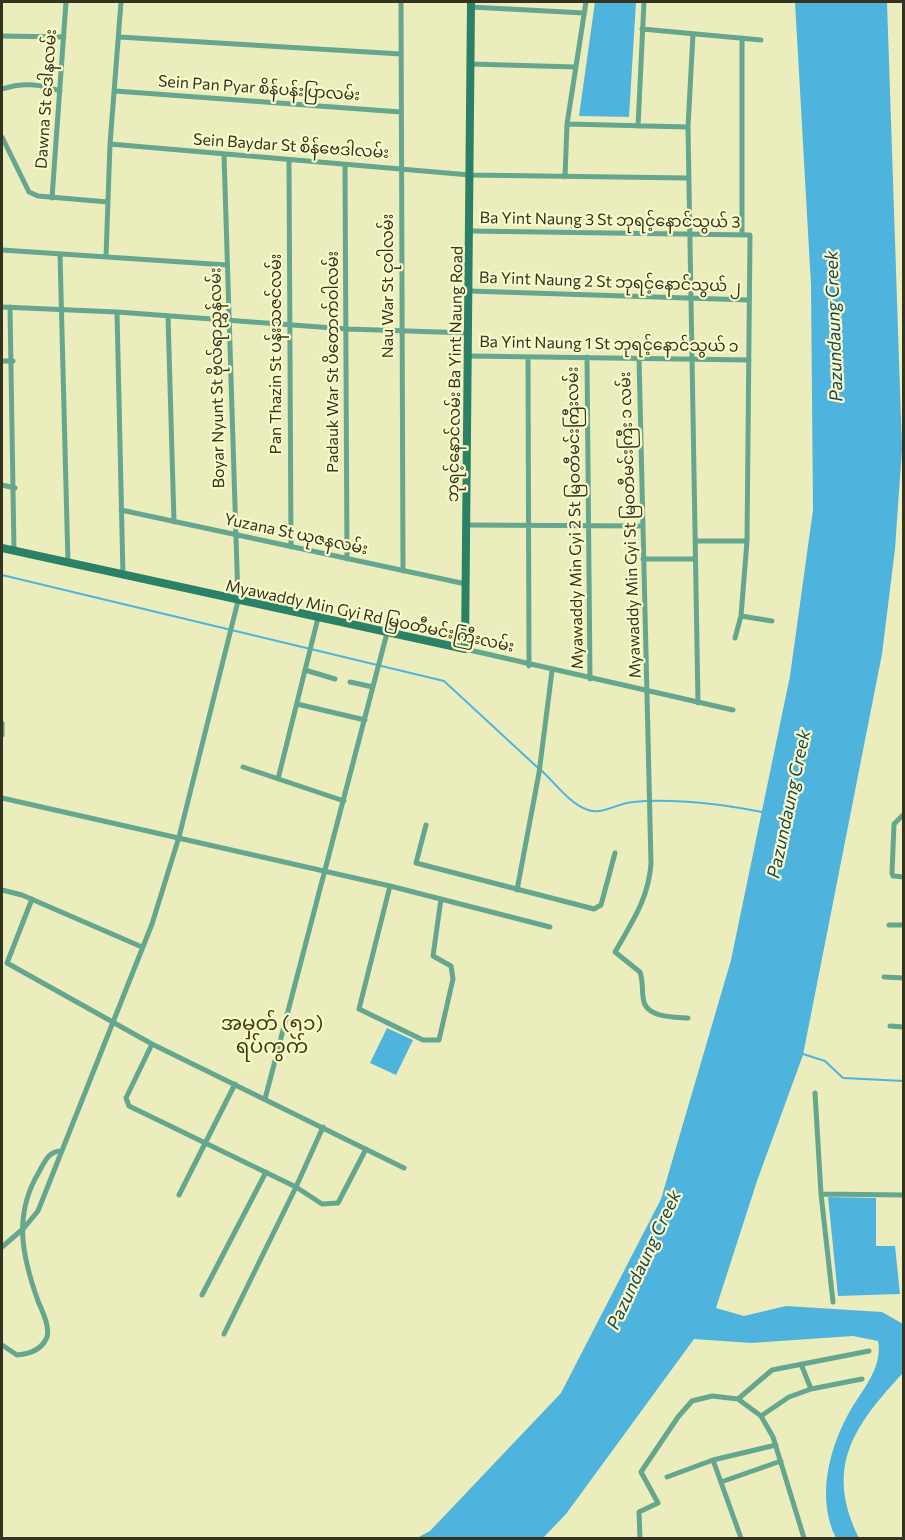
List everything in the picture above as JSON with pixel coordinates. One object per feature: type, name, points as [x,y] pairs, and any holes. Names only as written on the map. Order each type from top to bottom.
[{"type":"main road","name":"ဘုရင့်နောင်လမ်း Ba Yint Naung Road","points":[[465,649],[471,4]]},
{"type":"main road","name":"Myawaddy Min Gyi Rd မြဝတီမင်းကြီးလမ်း","points":[[2,548],[465,649]]},
{"type":"street","name":"Dawna St ဒေါနလမ်း","points":[[52,198],[66,2]]},
{"type":"street","points":[[106,257],[110,144],[121,2]]},
{"type":"street","name":"Nau War St ငုဝါလမ်း","points":[[401,2],[403,571]]},
{"type":"street","points":[[565,177],[567,124],[586,2]]},
{"type":"street","points":[[638,126],[644,2]]},
{"type":"street","points":[[471,4],[584,13]]},
{"type":"street","points":[[642,29],[761,40]]},
{"type":"street","points":[[693,34],[688,178],[698,703]]},
{"type":"street","points":[[2,36],[64,37]]},
{"type":"street","points":[[118,37],[401,54]]},
{"type":"street","points":[[742,38],[742,235]]},
{"type":"street","points":[[470,64],[576,67]]},
{"type":"street","points":[[2,90],[18,84],[28,84],[60,91]]},
{"type":"street","name":"Sein Pan Pyar စိန်ပန်းပြာလမ်း","points":[[115,91],[401,112]]},
{"type":"street","points":[[567,124],[688,127]]},
{"type":"street","points":[[2,137],[29,192],[52,198],[108,202]]},
{"type":"street","name":"Sein Baydar St စိန်ဗေဒါလမ်း","points":[[110,144],[470,175],[688,178]]},
{"type":"street","name":"Boyar Nyunt St ဗိုလ်ရာညွှန်လမ်း","points":[[2,1247],[38,1210],[142,947],[179,837],[238,601],[234,535],[224,155]]},
{"type":"street","name":"Pan Thazin St ပန်းသဇင်လမ်း","points":[[289,161],[291,547]]},
{"type":"street","name":"Padauk War St ပိတောက်ဝါလမ်း","points":[[345,165],[347,559]]},
{"type":"street","name":"Ba Yint Naung 3 St ဘုရင့်နောင်သွယ် 3","points":[[470,231],[750,235],[749,300]]},
{"type":"street","points":[[2,250],[227,265]]},
{"type":"street","points":[[60,254],[68,564]]},
{"type":"street","name":"Ba Yint Naung 2 St ဘုရင့်နောင်သွယ် ၂","points":[[469,291],[749,300]]},
{"type":"street","points":[[735,638],[741,616],[747,541],[749,300]]},
{"type":"street","points":[[2,307],[117,312],[347,329],[469,333]]},
{"type":"street","points":[[10,307],[13,361],[14,551]]},
{"type":"street","points":[[117,312],[123,576]]},
{"type":"street","points":[[168,316],[174,522]]},
{"type":"street","name":"Ba Yint Naung 1 St ဘုရင့်နောင်သွယ် ၁","points":[[469,356],[749,360]]},
{"type":"street","points":[[528,357],[529,666]]},
{"type":"street","name":"Myawaddy Min Gyi 2 St မြဝတီမင်းကြီးလမ်း","points":[[587,357],[590,679]]},
{"type":"street","name":"Myawaddy Min Gyi St မြဝတီမင်းကြီး ၁ လမ်း","points":[[639,358],[651,864],[649,887],[642,905],[615,952],[640,972],[643,1001],[648,1010],[668,1017],[688,1018]]},
{"type":"street","points":[[2,361],[13,361]]},
{"type":"street","points":[[2,485],[15,488]]},
{"type":"street","name":"Yuzana St ယုဇနလမ်း","points":[[121,510],[466,584]]},
{"type":"street","points":[[467,525],[642,526]]},
{"type":"street","points":[[694,541],[747,541]]},
{"type":"street","points":[[643,559],[695,559]]},
{"type":"street","points":[[741,616],[772,621]]},
{"type":"street","points":[[278,779],[318,618]]},
{"type":"street","points":[[265,1099],[387,633]]},
{"type":"street","name":"Myawaddy Min Gyi Rd မြဝတီမင်းကြီးလမ်း","points":[[465,649],[529,666],[733,711]]},
{"type":"street","points":[[305,670],[335,678]]},
{"type":"street","points":[[518,890],[539,773],[552,671]]},
{"type":"street","points":[[350,682],[373,687]]},
{"type":"street","points":[[297,704],[364,720]]},
{"type":"street","points":[[2,723],[2,735]]},
{"type":"street","points":[[243,767],[344,801]]},
{"type":"street","points":[[2,798],[326,870],[550,927]]},
{"type":"street","points":[[903,814],[894,824],[891,873],[893,876],[903,877]]},
{"type":"street","points":[[426,825],[416,863],[598,909],[615,853]]},
{"type":"street","points":[[390,886],[359,1010],[423,1040],[439,1040],[453,979],[451,966],[433,956],[441,899]]},
{"type":"street","points":[[2,890],[32,899],[142,947]]},
{"type":"street","points":[[32,899],[7,963],[152,1044],[404,1168]]},
{"type":"street","points":[[889,925],[903,925]]},
{"type":"street","points":[[884,977],[903,978]]},
{"type":"street","points":[[890,1026],[903,1027]]},
{"type":"street","points":[[152,1044],[126,1098],[127,1103],[296,1187],[322,1204],[338,1203],[366,1149]]},
{"type":"street","points":[[179,1195],[235,1084]]},
{"type":"street","points":[[815,1093],[821,1194],[833,1302]]},
{"type":"street","points":[[224,1334],[323,1128]]},
{"type":"street","points":[[2,1345],[17,1355],[26,1354],[38,1350],[47,1337],[47,1327],[35,1292],[20,1231],[22,1211],[37,1174],[50,1155],[61,1151]]},
{"type":"street","points":[[202,1295],[266,1172]]},
{"type":"street","points":[[821,1194],[903,1195]]},
{"type":"street","points":[[738,1399],[772,1370],[869,1351]]},
{"type":"street","points":[[801,1364],[811,1389]]},
{"type":"street","points":[[761,1416],[789,1397],[811,1389],[862,1379]]},
{"type":"street","points":[[640,1539],[639,1512],[658,1503],[641,1472],[678,1417],[692,1401],[712,1396],[738,1399],[761,1416],[776,1445],[804,1539]]},
{"type":"street","points":[[667,1477],[713,1460],[776,1445]]},
{"type":"street","points":[[713,1460],[741,1539]]},
{"type":"street","points":[[721,1482],[781,1461]]},
{"type":"water","points":[[595,2],[636,2],[629,117],[579,116]]},
{"type":"water","name":"Pazundaung Creek","points":[[795,2],[887,2],[902,449],[895,549],[882,654],[803,1055],[757,1181],[716,1308],[744,1316],[786,1306],[882,1312],[903,1324],[902,1374],[870,1412],[849,1449],[844,1490],[849,1513],[859,1538],[836,1538],[830,1523],[826,1490],[836,1441],[850,1411],[871,1378],[878,1360],[878,1341],[853,1336],[751,1343],[694,1339],[566,1514],[543,1538],[417,1538],[430,1531],[561,1393],[661,1199],[731,960],[790,676],[813,510],[811,285]]},
{"type":"water","points":[[387,1028],[413,1040],[396,1075],[370,1063]]},
{"type":"water","points":[[828,1197],[876,1198],[876,1246],[895,1246],[900,1294],[838,1296]]},
{"type":"waterway","points":[[2,575],[444,681],[537,767]]},
{"type":"waterway","points":[[542,771],[575,803],[593,811],[633,802],[682,801],[762,812]]},
{"type":"waterway","points":[[803,1054],[825,1061],[843,1078],[904,1081]]},
{"type":"district","name":"အမှတ် (၅၁) ရပ်ကွက်","points":[[272,1034]]}]
